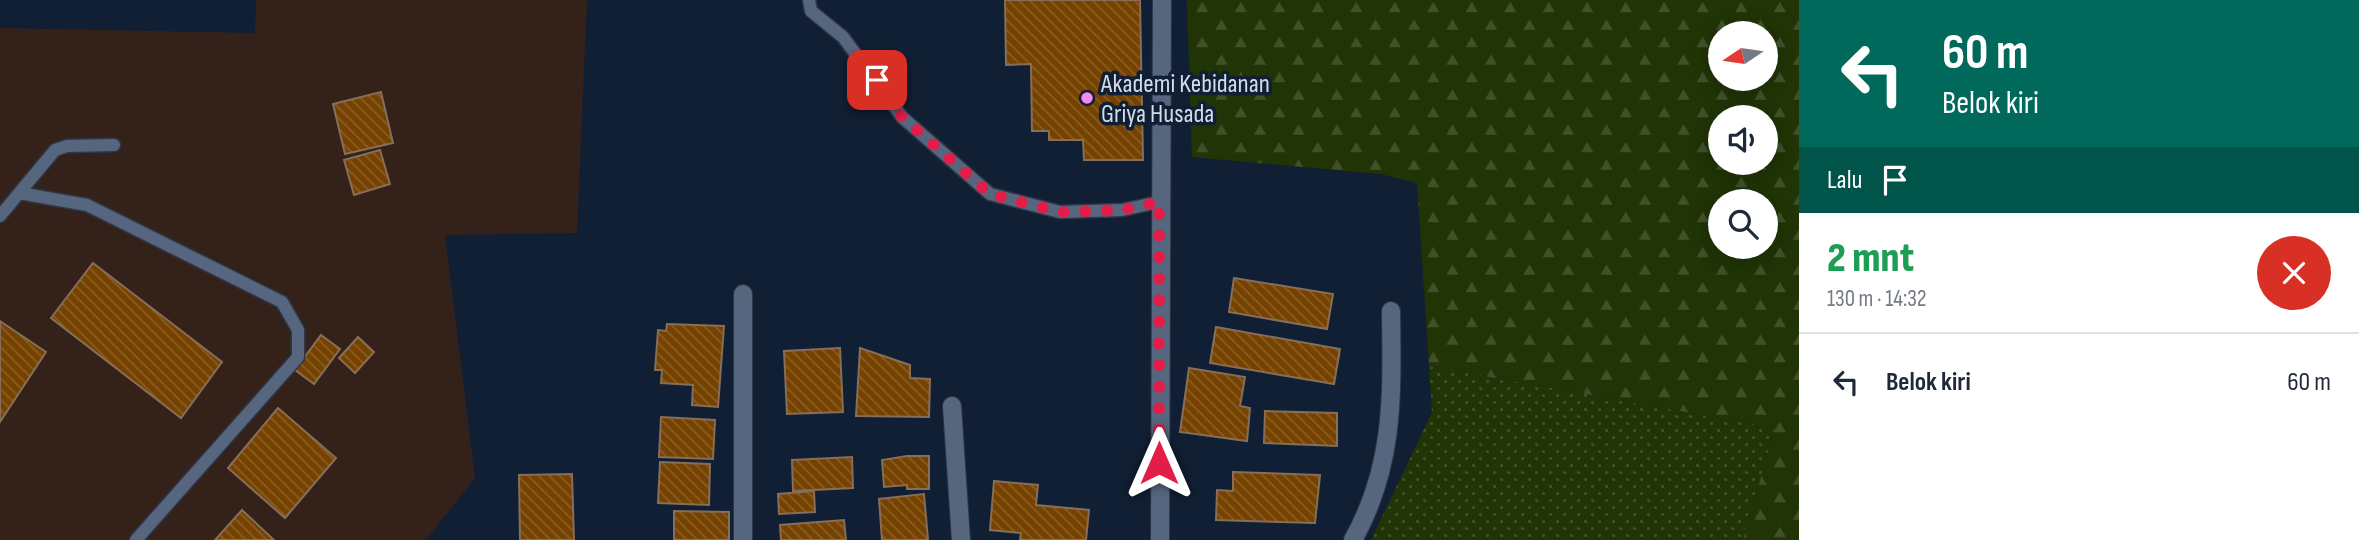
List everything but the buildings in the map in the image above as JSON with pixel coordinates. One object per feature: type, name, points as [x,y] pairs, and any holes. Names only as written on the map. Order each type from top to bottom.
[{"type":"street","points":[[1160,540],[1159,202],[1162,0]]},
{"type":"street","points":[[743,294],[743,540]]},
{"type":"street","points":[[1353,540],[1384,465],[1392,396],[1391,312]]},
{"type":"street","points":[[952,406],[961,540]]},
{"type":"lane","points":[[810,0],[811,11],[843,37],[902,117],[990,194],[1060,212],[1122,210],[1159,202]]},
{"type":"lane","points":[[0,216],[55,150],[66,146],[114,145]]},
{"type":"lane","points":[[19,193],[87,205],[282,302],[298,330],[298,357],[136,540]]},
{"type":"shaded area","points":[[256,0],[587,0],[577,233],[445,235],[475,478],[426,540],[0,540],[0,28],[255,33]]},
{"type":"green space","points":[[1187,0],[1799,0],[1799,540],[1743,540],[1775,428],[1429,366],[1417,183],[1381,174],[1192,157]]},
{"type":"green space","points":[[1429,366],[1775,428],[1743,540],[1371,540],[1432,412]]},
{"type":"place","name":"Akademi Kebidanan Griya Husada","points":[[1087,98]]},
{"type":"route","points":[[877,80],[902,117],[990,194],[1060,212],[1122,210],[1159,202],[1159,463]]}]
